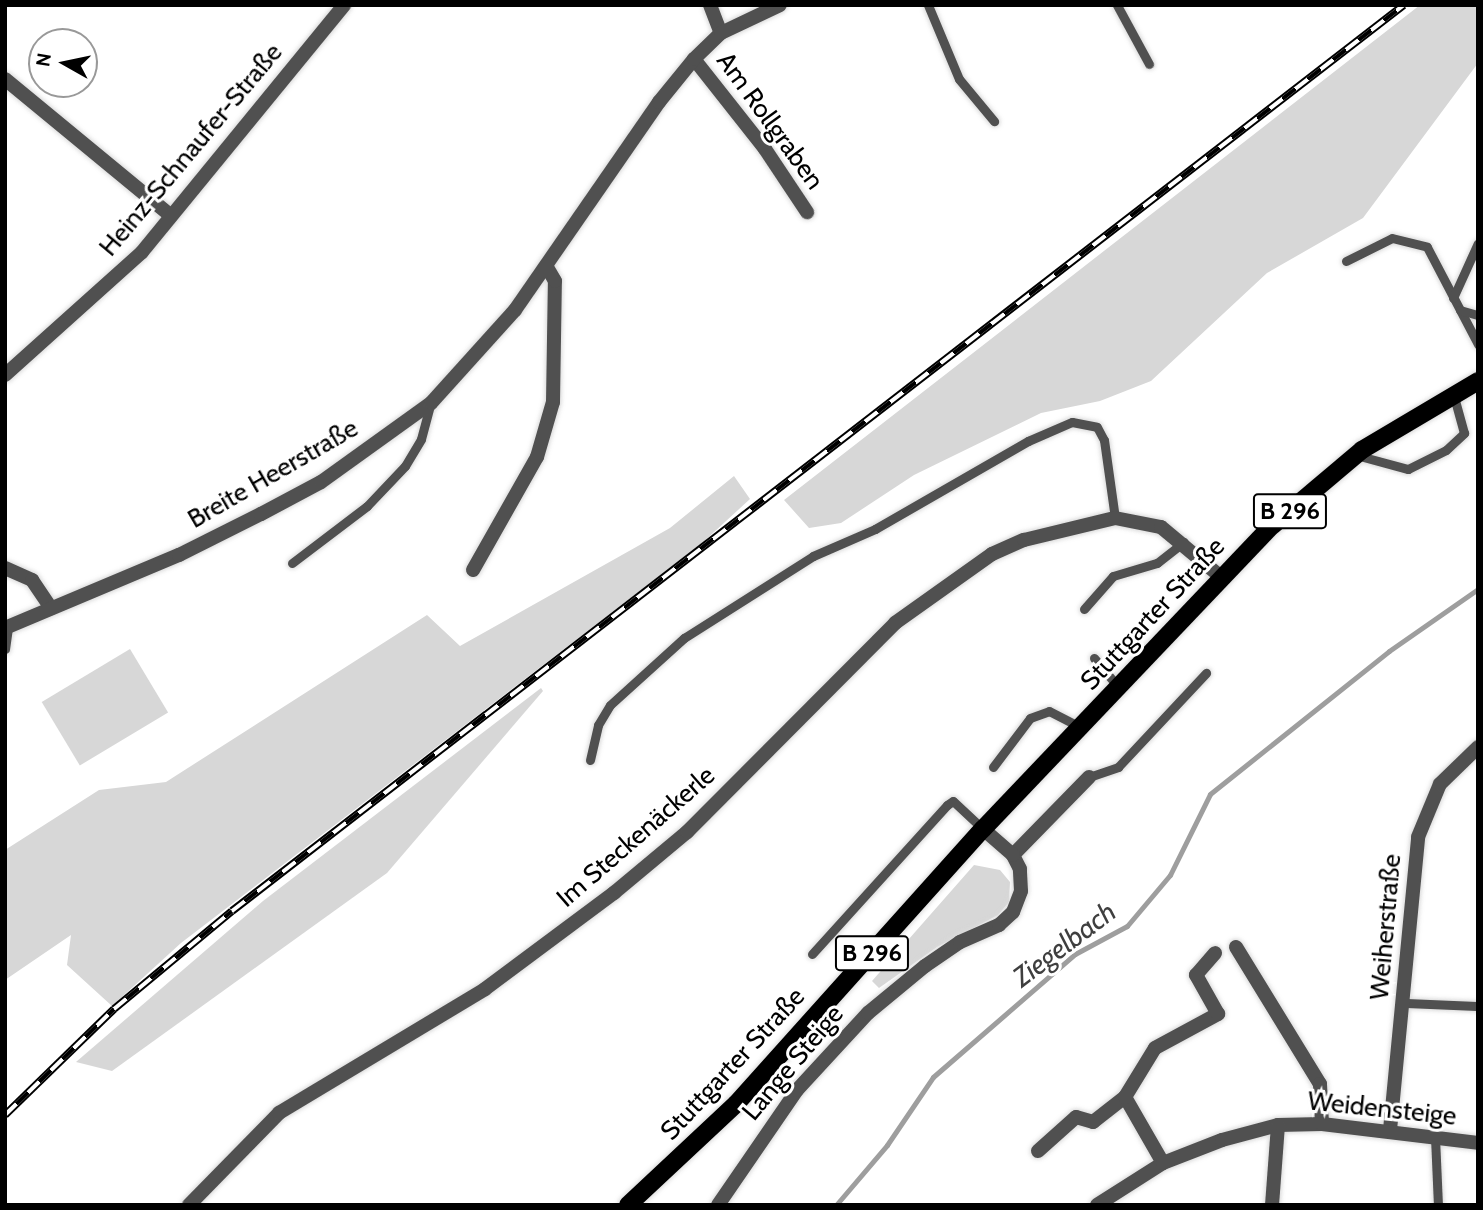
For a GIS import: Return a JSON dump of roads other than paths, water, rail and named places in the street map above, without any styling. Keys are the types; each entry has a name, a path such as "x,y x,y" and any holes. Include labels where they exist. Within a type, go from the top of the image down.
{"main road":[{"name":"Stuttgarter Straße","path":"628,1205 736,1104 983,829 1082,728 1221,576 1356,455 1453,393 1478,381"}],"street":[{"name":"Heinz-Schnaufer-Straße","path":"5,375 142,252 344,5"},
{"path":"710,5 721,33"},
{"name":"Breite Heerstraße","path":"7,628 179,555 273,508 331,475 431,403 499,330 547,267 659,102 694,59 721,33 780,5"},
{"name":"Am Rollgraben","path":"694,59 765,149 807,212"},
{"path":"5,79 171,216"},
{"path":"473,570 537,457 553,402 555,281 547,267"},
{"name":"Im Steckenäckerle","path":"189,1205 279,1113 485,989 614,893 687,832 895,624 948,583 1024,540 1115,518 1161,527 1184,542 1221,576"},
{"path":"5,568 32,580 51,608"},
{"name":"Weiherstraße","path":"1390,1130 1405,1003 1418,838 1440,784 1478,747"},
{"path":"983,829 1013,855 1089,777"},
{"name":"Lange Steige","path":"718,1205 790,1099 868,1013 925,966 960,942 999,925 1013,912 1021,891 1020,869 1013,855"},
{"path":"1236,947 1320,1084 1322,1124"},
{"path":"1038,1152 1076,1117 1093,1122 1125,1097 1155,1048 1218,1014 1196,975 1215,953"},
{"path":"1125,1097 1163,1164"},
{"name":"Weidensteige","path":"1097,1205 1163,1164 1222,1140 1278,1125 1322,1124 1390,1130 1478,1143"},
{"path":"1272,1205 1278,1125"}],"lane":[{"path":"928,5 960,79 994,121"},
{"path":"1117,5 1149,64"},
{"path":"1346,261 1392,238 1427,247 1478,344"},
{"path":"1454,298 1478,243"},
{"path":"1460,310 1478,315"},
{"path":"1356,455 1408,469 1446,450 1464,433 1453,393"},
{"path":"292,563 367,506 405,466 421,439 431,403"},
{"path":"590,760 598,724 610,705 684,638 813,556 875,529 1028,441 1072,422 1097,427 1104,440 1115,518"},
{"path":"1084,609 1113,576 1157,563 1184,542"},
{"path":"5,649 7,628"},
{"path":"1094,658 1119,688"},
{"path":"1089,777 1118,767 1206,673"},
{"path":"993,767 1030,718 1049,711 1082,728"},
{"path":"813,954 947,805 953,801 983,829"},
{"path":"1405,1003 1478,1006"},
{"path":"1435,1137 1438,1205"}],"waterway":[{"name":"Ziegelbach","path":"836,1205 887,1145 933,1077 1075,954 1127,926 1170,875 1210,794 1389,651 1478,589"}],"railway":[{"path":"5,1115 114,1009 232,911 1404,5"}]}
